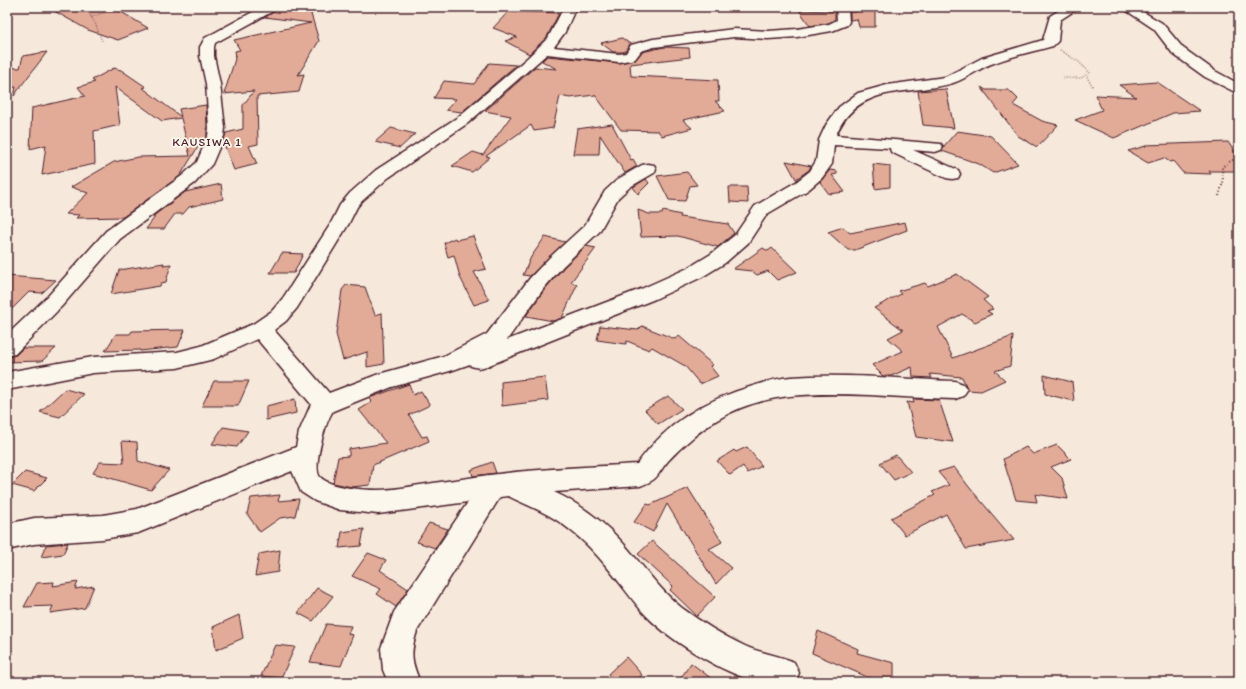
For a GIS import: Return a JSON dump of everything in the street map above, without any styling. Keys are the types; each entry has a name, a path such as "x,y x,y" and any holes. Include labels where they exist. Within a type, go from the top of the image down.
{"street":[{"path":"7,348 55,301 113,235 189,179 204,164 216,136 217,128 213,84 207,56 207,48 210,41 271,7"},
{"path":"7,381 93,365 176,360 206,353 261,328 279,316 290,303 339,225 349,205 368,185 463,120 544,50 559,32 570,7"},
{"path":"544,50 619,58 630,56 636,48 653,43 734,34 768,35 817,31 843,22 842,7"},
{"path":"450,362 470,362 483,359 648,294 726,254 749,229 754,217 757,214 768,205 810,180 819,172 824,165 827,140 836,121 861,97 906,86 949,80 980,63 1048,43 1051,41 1054,19 1063,12 1074,7"},
{"path":"1127,7 1158,26 1178,51 1210,74 1239,90"},
{"path":"827,140 858,140 888,144 935,147"},
{"path":"888,144 952,174"},
{"path":"648,169 624,183 611,195 592,228 556,262 537,283 495,340 468,355 450,362 387,380 325,404 318,413 311,432 305,471 310,484 324,493 340,498 378,502 501,485 640,475 646,472 658,454 693,423 714,410 736,400 770,390 790,386 834,385 955,390"},
{"path":"261,328 325,404"},
{"path":"7,537 34,532 103,527 138,521 307,454"},
{"path":"501,485 562,509 579,520 610,550 653,601 671,618 698,638 739,660 783,674"},
{"path":"404,682 399,670 396,648 405,623 501,485"}],"path":[{"path":"85,7 102,41"},
{"path":"91,17 120,7"},
{"path":"1048,43 1086,68 1090,73 1087,77"},
{"path":"1062,78 1076,79 1087,77"},
{"path":"1087,77 1093,87"},
{"path":"1219,196 1223,182 1222,167 1232,160 1239,160"}],"building":[{"path":"47,7 113,7 148,28 118,40 88,30"},
{"path":"278,7 309,7 319,41 298,75 304,74 299,92 257,96 258,144 249,146 257,164 234,170 223,142 226,133 243,129 243,105 254,91 224,94 235,59 234,56 236,56 235,51 240,50 234,40 311,23 265,17 276,11"},
{"path":"854,7 875,7 875,27 859,27 857,19 850,20 850,12 856,12"},
{"path":"799,10 835,11 835,19 829,23 810,26"},
{"path":"509,11 559,13 547,37 529,54 505,41 517,37 493,28"},
{"path":"622,38 630,44 625,52 613,52 601,43"},
{"path":"664,47 689,48 690,57 630,64 631,76 718,80 719,101 715,101 725,111 683,120 692,128 662,136 658,131 621,130 595,95 570,98 560,96 553,128 534,131 531,125 486,156 490,157 472,172 452,166 473,152 483,155 511,116 485,111 535,67 557,69 542,61 547,56 619,63 635,60 642,52"},
{"path":"47,52 14,96 16,87 7,88 7,67 20,68 23,56"},
{"path":"489,63 516,65 462,112 446,110 456,99 434,98 444,81 474,84"},
{"path":"114,68 121,70 146,87 143,88 181,117 179,109 206,105 207,136 204,142 201,142 180,176 123,217 76,218 79,215 66,214 88,193 71,187 114,162 138,157 190,156 181,118 162,121 115,87 120,125 94,131 95,164 42,175 46,145 30,149 32,108 85,96 78,87 95,82 92,80"},
{"path":"1157,82 1200,111 1173,113 1114,138 1075,120 1102,110 1095,95 1136,97 1119,85"},
{"path":"981,87 986,90 1009,90 1018,99 1013,105 1042,121 1058,125 1037,147 1018,136"},
{"path":"946,89 954,128 923,125 918,91"},
{"path":"612,124 631,160 633,159 637,166 625,173 600,135 599,154 573,154 577,129"},
{"path":"391,128 415,134 400,148 375,142"},
{"path":"957,131 991,136 1018,164 993,173 979,164 942,151 944,146"},
{"path":"1228,142 1239,158 1239,171 1209,171 1211,174 1183,173 1173,161 1170,162 1164,158 1148,163 1128,151 1146,146 1145,145"},
{"path":"786,161 811,166 809,170 796,179"},
{"path":"873,164 890,166 890,187 875,189"},
{"path":"830,170 837,171 837,174 832,175 845,192 829,194 820,182"},
{"path":"687,172 697,185 690,186 685,201 669,200 657,176"},
{"path":"646,179 649,183 638,194 633,187"},
{"path":"221,184 223,199 189,207 183,214 175,214 164,229 146,229 155,217 152,217 185,192"},
{"path":"729,187 747,187 748,203 730,202"},
{"path":"638,210 649,214 662,214 663,211 681,215 680,217 728,224 734,233 718,247 678,236 641,237"},
{"path":"905,222 907,230 855,250 848,250 828,232 843,227 850,233"},
{"path":"473,236 486,269 474,272 489,300 474,305 460,277 454,255 448,257 444,243 455,238 456,240"},
{"path":"545,237 565,242 530,276 523,275 531,257"},
{"path":"586,246 596,248 571,282 577,285 562,318 553,321 526,316 545,289 564,267"},
{"path":"763,248 768,251 772,248 797,272 777,280 768,271 757,275 752,271 733,269"},
{"path":"282,253 303,254 294,273 270,273"},
{"path":"164,263 163,265 171,264 166,282 161,283 160,286 111,294 119,270"},
{"path":"957,274 988,297 983,300 993,309 987,311 992,314 975,322 962,314 938,327 953,358 1013,336 1010,366 995,371 1005,380 981,391 968,390 962,377 930,374 932,378 913,377 912,367 891,376 883,376 872,365 903,351 888,338 903,330 874,308 901,294 898,291 925,283 928,286"},
{"path":"7,276 56,280 42,293 29,292 7,314"},
{"path":"346,285 365,287 375,315 382,313 384,364 367,367 367,352 343,360 336,334 342,290"},
{"path":"600,326 638,330 642,326 675,339 679,336 713,365 710,366 718,376 700,384 685,366 652,347 649,350 627,341 626,344 597,340"},
{"path":"185,330 178,347 140,351 105,351 116,334 130,334 132,331"},
{"path":"23,348 56,348 42,361 7,362 7,357 16,355"},
{"path":"1044,375 1072,382 1074,401 1045,394"},
{"path":"545,377 548,400 502,406 501,382"},
{"path":"214,381 249,381 238,406 202,406"},
{"path":"409,384 413,395 421,391 430,405 409,415 422,437 427,436 429,441 373,465 370,485 352,487 333,483 338,457 349,456 349,449 386,443 359,410 372,402 369,399 372,397"},
{"path":"65,389 84,394 60,417 40,412"},
{"path":"668,396 682,409 658,424 645,410"},
{"path":"295,399 296,413 266,420 266,406"},
{"path":"913,399 939,400 953,442 916,437 907,402 914,403"},
{"path":"223,427 248,431 237,447 212,444"},
{"path":"122,441 137,442 138,461 169,470 151,490 93,473 100,462 124,463"},
{"path":"1057,445 1071,459 1051,467 1062,478 1068,499 1035,494 1037,502 1016,500 1003,459 1026,447 1033,454"},
{"path":"747,447 762,466 747,473 743,466 730,475 717,461 734,450 736,452"},
{"path":"896,455 911,472 894,480 880,463"},
{"path":"492,462 496,473 473,476 471,470"},
{"path":"954,467 1014,540 966,549 946,514 905,535 891,518 935,495 932,492 949,485 938,472"},
{"path":"25,472 47,478 34,491 12,485"},
{"path":"688,488 722,542 709,549 731,568 716,584 667,504 653,532 634,522 647,504 650,505"},
{"path":"280,495 278,501 299,499 295,516 280,518 260,532 247,514 251,498"},
{"path":"429,523 448,529 435,548 417,542"},
{"path":"364,529 361,546 339,548 342,532"},
{"path":"652,541 715,597 697,616 670,590 673,586 638,554"},
{"path":"68,543 63,554 41,557 46,545"},
{"path":"280,550 278,572 255,576 259,554"},
{"path":"368,553 386,560 380,570 408,589 396,607 377,594 381,589 352,576"},
{"path":"54,582 53,586 78,582 75,589 94,586 85,608 50,613 53,606 24,607 37,583"},
{"path":"317,588 333,596 313,621 298,613"},
{"path":"239,615 243,638 216,650 213,627"},
{"path":"326,624 351,626 348,634 353,635 341,666 310,662"},
{"path":"818,631 858,649 857,653 894,663 894,682 879,682 812,653"},
{"path":"275,645 295,647 281,678 261,676"},
{"path":"626,657 642,675 634,682 614,682 608,674"},
{"path":"691,663 716,682 678,682"}],"district":[{"name":"KAUSIWA 1","path":"207,142"}]}
